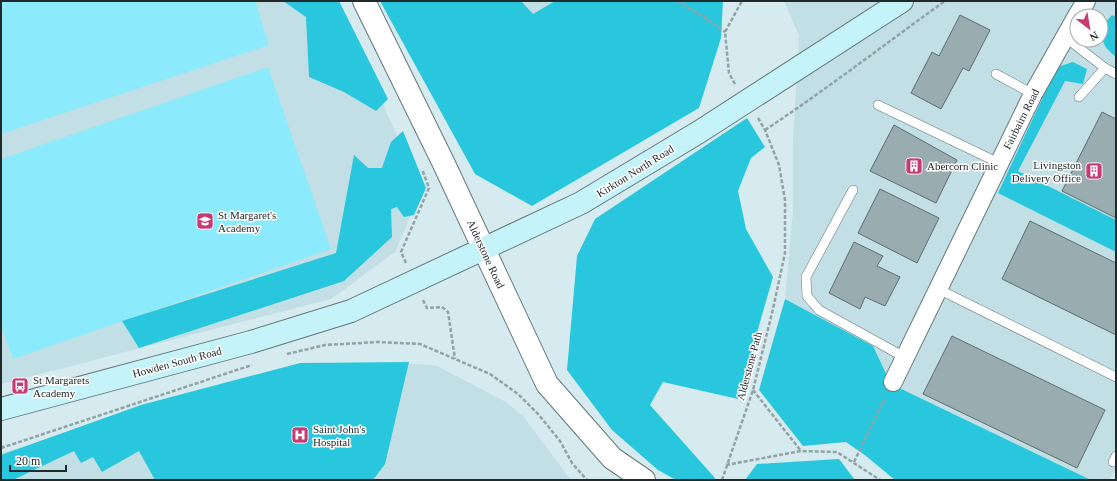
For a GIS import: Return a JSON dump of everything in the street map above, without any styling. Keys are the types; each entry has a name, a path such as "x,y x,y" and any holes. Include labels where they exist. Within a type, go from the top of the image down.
{"main road":[{"name":"Kirkton North Road","path":"351,311 581,203 705,127 902,1"},
{"name":"Howden South Road","path":"1,409 251,342 351,311"}],"street":[{"name":"Alderstone Road","path":"364,1 547,384 612,458 644,480"},
{"name":"Fairbairn Road","path":"893,382 906,358 1032,94 1069,30"}],"lane":[{"path":"1065,37 1105,68 1116,74"},
{"path":"1079,97 1105,68"},
{"path":"996,74 1032,94"},
{"path":"878,105 999,163"},
{"path":"853,190 806,277 807,296 819,310 906,358"},
{"path":"938,289 1116,377"}],"path":[{"path":"678,1 726,32"},
{"path":"736,87 729,72 726,32 742,1"},
{"path":"765,130 945,1"},
{"name":"Alderstone Path","path":"723,479 726,465 753,390 785,253 785,200 779,165 765,130 754,112"},
{"path":"420,162 429,188 402,252 413,282 427,308 442,307 448,312 455,360"},
{"path":"286,354 325,345 378,342 420,344 490,374 518,394 539,415 560,441 572,463 587,480"},
{"path":"1,448 256,363"},
{"path":"854,462 893,382"},
{"path":"753,390 801,451"},
{"path":"726,465 801,451 836,452 854,462 880,480"}],"shaded area":[{"name":"St Margaret's Academy","path":"1,1 336,1 422,190 395,252 331,299 1,384"},
{"path":"1,1 255,1 269,45 1,134"},
{"path":"283,1 339,1 388,99 376,111 344,92 309,77 306,17"},
{"path":"380,1 521,1 533,14 555,1 723,1 721,38 699,108 532,206 475,174"},
{"path":"521,1 555,1 533,15"},
{"path":"784,1 1116,1 1116,17 1112,15 1109,18 1109,8 1069,8 1069,48 1106,48 1116,57 1116,220 1018,171 1073,62 998,192 1116,252 1116,469 1109,480 1091,480 891,384 873,346 785,299 793,211 793,142 799,36"},
{"path":"1112,15 1116,17 1116,57 1107,48 1109,48 1109,18"},
{"path":"1073,62 1087,69 1083,84 1065,81 1018,171 1116,220 1116,252 998,193 1057,67"},
{"path":"268,67 331,249 13,359 1,325 1,159"},
{"path":"747,118 765,147 751,158 738,191 746,229 773,277 738,399 663,382 650,405 715,478 714,480 676,480 658,470 612,430 567,370 577,256 595,219"},
{"path":"403,131 426,188 414,215 404,217 397,207 391,209 392,237 344,281 139,348 122,321 336,253 354,155 368,168 382,168 391,142"},
{"path":"785,299 873,346 891,384 1091,480 895,480 846,442 803,446 759,390"},
{"name":"Saint John's Hospital","path":"409,362 385,464 373,480 155,480 139,451 102,472 93,457 81,463 74,451 13,480 1,480 1,455 141,405 300,363"},
{"name":"Saint John's Hospital","path":"301,365 435,365 506,402 523,416 571,480 1,480 1,453"},
{"path":"839,459 855,480 745,480 757,464"}],"building":[{"path":"960,15 990,30 969,71 963,68 941,109 911,93 932,52 939,56"},
{"name":"Livingston Delivery Office","path":"1102,112 1116,119 1116,218 1062,191"},
{"name":"Abercorn Clinic","path":"894,125 957,160 936,203 870,171"},
{"path":"880,189 939,218 917,263 858,233"},
{"path":"1030,221 1116,263 1116,335 1002,279"},
{"path":"854,242 883,256 877,266 900,277 885,306 865,297 860,309 829,293"},
{"path":"952,336 1105,410 1077,468 923,394"}],"place":[{"name":"Abercorn Clinic","path":"914,166"},
{"name":"Livingston Delivery Office","path":"1094,171"},
{"name":"St Margaret's Academy","path":"205,221"},
{"name":"St Margarets Academy","path":"20,386"},
{"name":"Saint John's Hospital","path":"300,435"}]}
